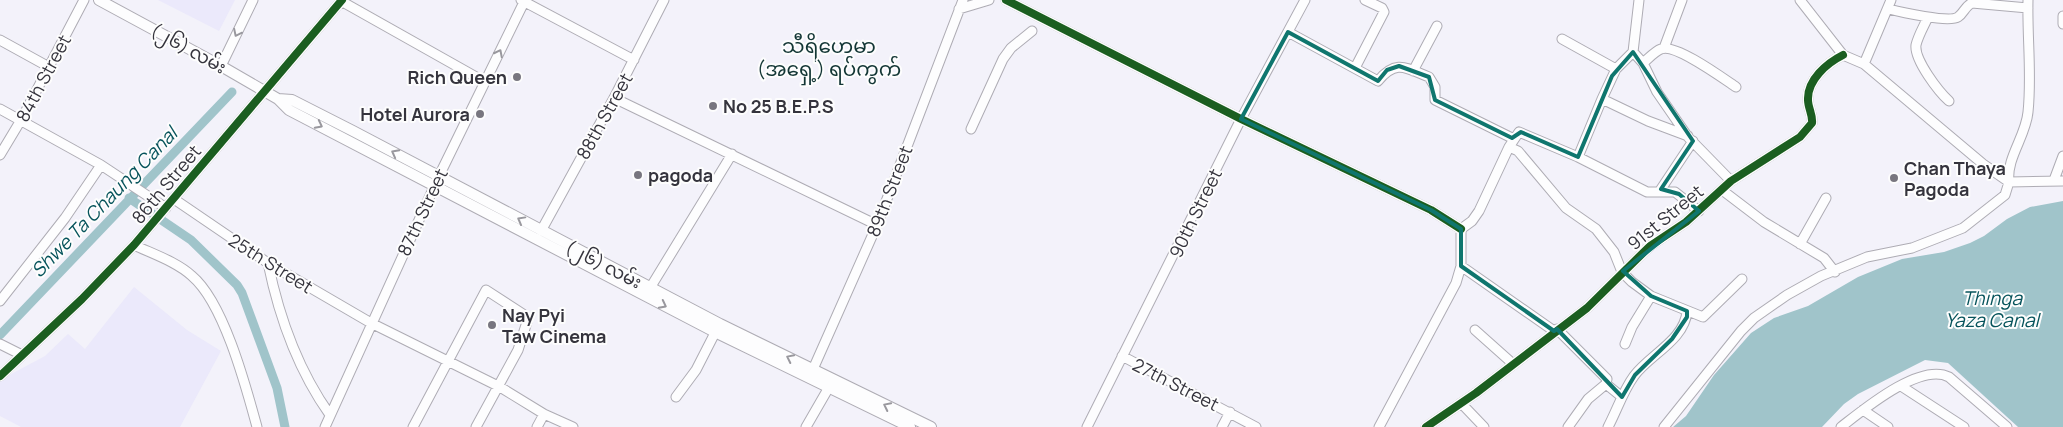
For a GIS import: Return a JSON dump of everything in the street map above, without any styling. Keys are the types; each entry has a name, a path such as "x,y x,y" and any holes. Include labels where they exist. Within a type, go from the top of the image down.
{"main road":[{"name":"(၂၆) လမ်း","path":"99,0 132,16 278,99 292,100 437,180 648,292 831,384 910,427"},
{"path":"120,0 132,16"},
{"name":"(၂၆) လမ်း","path":"437,180 541,231 648,292"},
{"name":"(၂၆) လမ်း","path":"831,384 931,427"}],"street":[{"name":"84th Street","path":"0,155 21,120 84,0"},
{"path":"221,66 253,0"},
{"path":"342,0 485,82"},
{"name":"86th Street","path":"0,376 82,299 134,245 342,0"},
{"path":"523,0 634,60"},
{"name":"87th Street","path":"325,427 437,180 523,0"},
{"name":"88th Street","path":"541,231 614,98 664,0"},
{"path":"961,4 989,0"},
{"path":"1006,0 1241,119 1431,210 1461,229"},
{"name":"90th Street","path":"1088,427 1241,119 1305,0"},
{"path":"1355,68 1384,12 1382,8 1365,0"},
{"path":"1578,157 1616,69 1633,52 1639,0"},
{"path":"1643,63 1664,48 1682,0"},
{"path":"1800,0 1843,55 1864,64 1982,164 2009,182 2030,183 2059,180 2063,156"},
{"path":"1664,427 1749,323 1788,296 1821,276 1835,272 1867,257 1912,248 1963,228 2005,195 2009,182 2008,169 2024,131 2028,112 2028,4 1972,3 1956,18 1928,17 1890,5 1864,64"},
{"name":"89th Street","path":"811,374 877,225 961,4"},
{"path":"2063,16 2063,24"},
{"path":"1928,17 1916,47 1917,56 1938,92 1949,101"},
{"path":"1413,71 1437,26"},
{"path":"971,129 1006,55 1011,48 1032,31"},
{"path":"1288,32 1378,81 1386,70 1399,66 1429,77 1435,87 1435,100 1511,143 1566,208 1596,229 1614,252 1622,272 1651,296 1700,317 1707,315 1742,279"},
{"path":"1562,39 1616,69"},
{"path":"0,40 49,67"},
{"path":"1664,48 1674,50 1704,66 1736,87"},
{"path":"1633,52 1643,63 1657,92 1690,139 1732,181"},
{"name":"91st Street","path":"1426,427 1462,403 1600,297 1622,272 1650,246 1699,212 1732,181 1805,133 1812,123 1808,98 1809,91 1824,68 1843,55"},
{"path":"614,98 877,225"},
{"path":"1602,99 1690,139"},
{"path":"0,109 101,165 147,196 164,210"},
{"path":"1461,229 1472,221 1479,211 1511,143 1521,132 1578,157 1647,192 1675,192 1699,212"},
{"path":"1659,192 1690,139"},
{"path":"648,292 732,154"},
{"path":"0,301 64,218 101,165"},
{"path":"1722,190 1764,222 1824,258 1835,272"},
{"path":"1800,244 1826,198"},
{"name":"25th Street","path":"174,199 268,263 371,323 500,387 544,414 573,427"},
{"path":"1379,427 1448,301 1462,266 1461,229"},
{"path":"134,245 187,272 198,281 217,312 244,382 257,427"},
{"path":"268,263 282,315 303,372 330,415"},
{"path":"1462,266 1556,330 1607,379 1606,384 1588,399 1568,427"},
{"path":"414,427 486,290 523,314 527,322 518,350 500,387 476,427"},
{"path":"1625,344 1651,296"},
{"path":"1608,427 1635,375 1677,333 1687,317 1687,312"},
{"path":"676,397 696,370 718,328"},
{"path":"1475,330 1512,363"},
{"path":"1,345 22,355"},
{"name":"27th Street","path":"1122,356 1256,427"},
{"path":"1840,427 1876,400 1901,386 1926,375 1943,374 2007,427"},
{"path":"806,427 831,384"},
{"path":"1606,384 1622,397"},
{"path":"1901,386 1964,427"},
{"path":"1462,403 1484,427"},
{"path":"1863,410 1888,427"},
{"path":"1222,427 1230,412"},
{"path":"537,427 544,414"}],"highlighted area":[{"path":"1288,32 1378,81 1387,70 1399,66 1429,77 1435,100 1512,138 1521,132 1578,157 1612,76 1633,52 1693,141 1661,189 1679,194 1699,211 1623,271 1651,296 1687,311 1687,317 1672,339 1635,375 1622,397 1557,329 1554,331 1461,266 1461,229 1431,210 1241,119"}],"shaded area":[{"path":"158,0 235,0 219,31"},
{"path":"134,287 187,330 221,351 180,427 21,427 0,416 0,380 45,356 68,334 85,349"}],"water":[{"name":"Thinga Yaza Canal","path":"2063,201 2063,427 2018,427 1948,363 1925,360 1858,394 1844,404 1822,427 1673,427 1686,416 1714,375 1751,333 1774,318 1808,306 1858,277 1902,259 1944,252 1970,243 1984,236 2007,219 2030,207"}],"waterway":[{"name":"Shwe Ta Chaung Canal","path":"0,335 232,92"},
{"path":"129,198 191,240 237,285 242,293 277,388 285,427"}],"cycle path":[{"path":"0,376 82,299 134,245 342,0"},
{"path":"1006,0 1241,119 1431,210 1461,229"},
{"path":"1426,427 1476,393 1587,308 1650,246 1686,222 1731,181 1800,137 1812,123 1808,100 1814,79 1825,67 1843,55"}],"place":[{"name":"Rich Queen","path":"517,77"},
{"name":"No 25 B.E.P.S","path":"713,106"},
{"name":"Hotel Aurora","path":"480,114"},
{"name":"pagoda","path":"638,175"},
{"name":"Chan Thaya Pagoda","path":"1894,178"},
{"name":"Nay Pyi Taw Cinema","path":"492,325"}],"district":[{"name":"သီရိဟေမာ (အရှေ့) ရပ်ကွက်","path":"829,56"}]}
